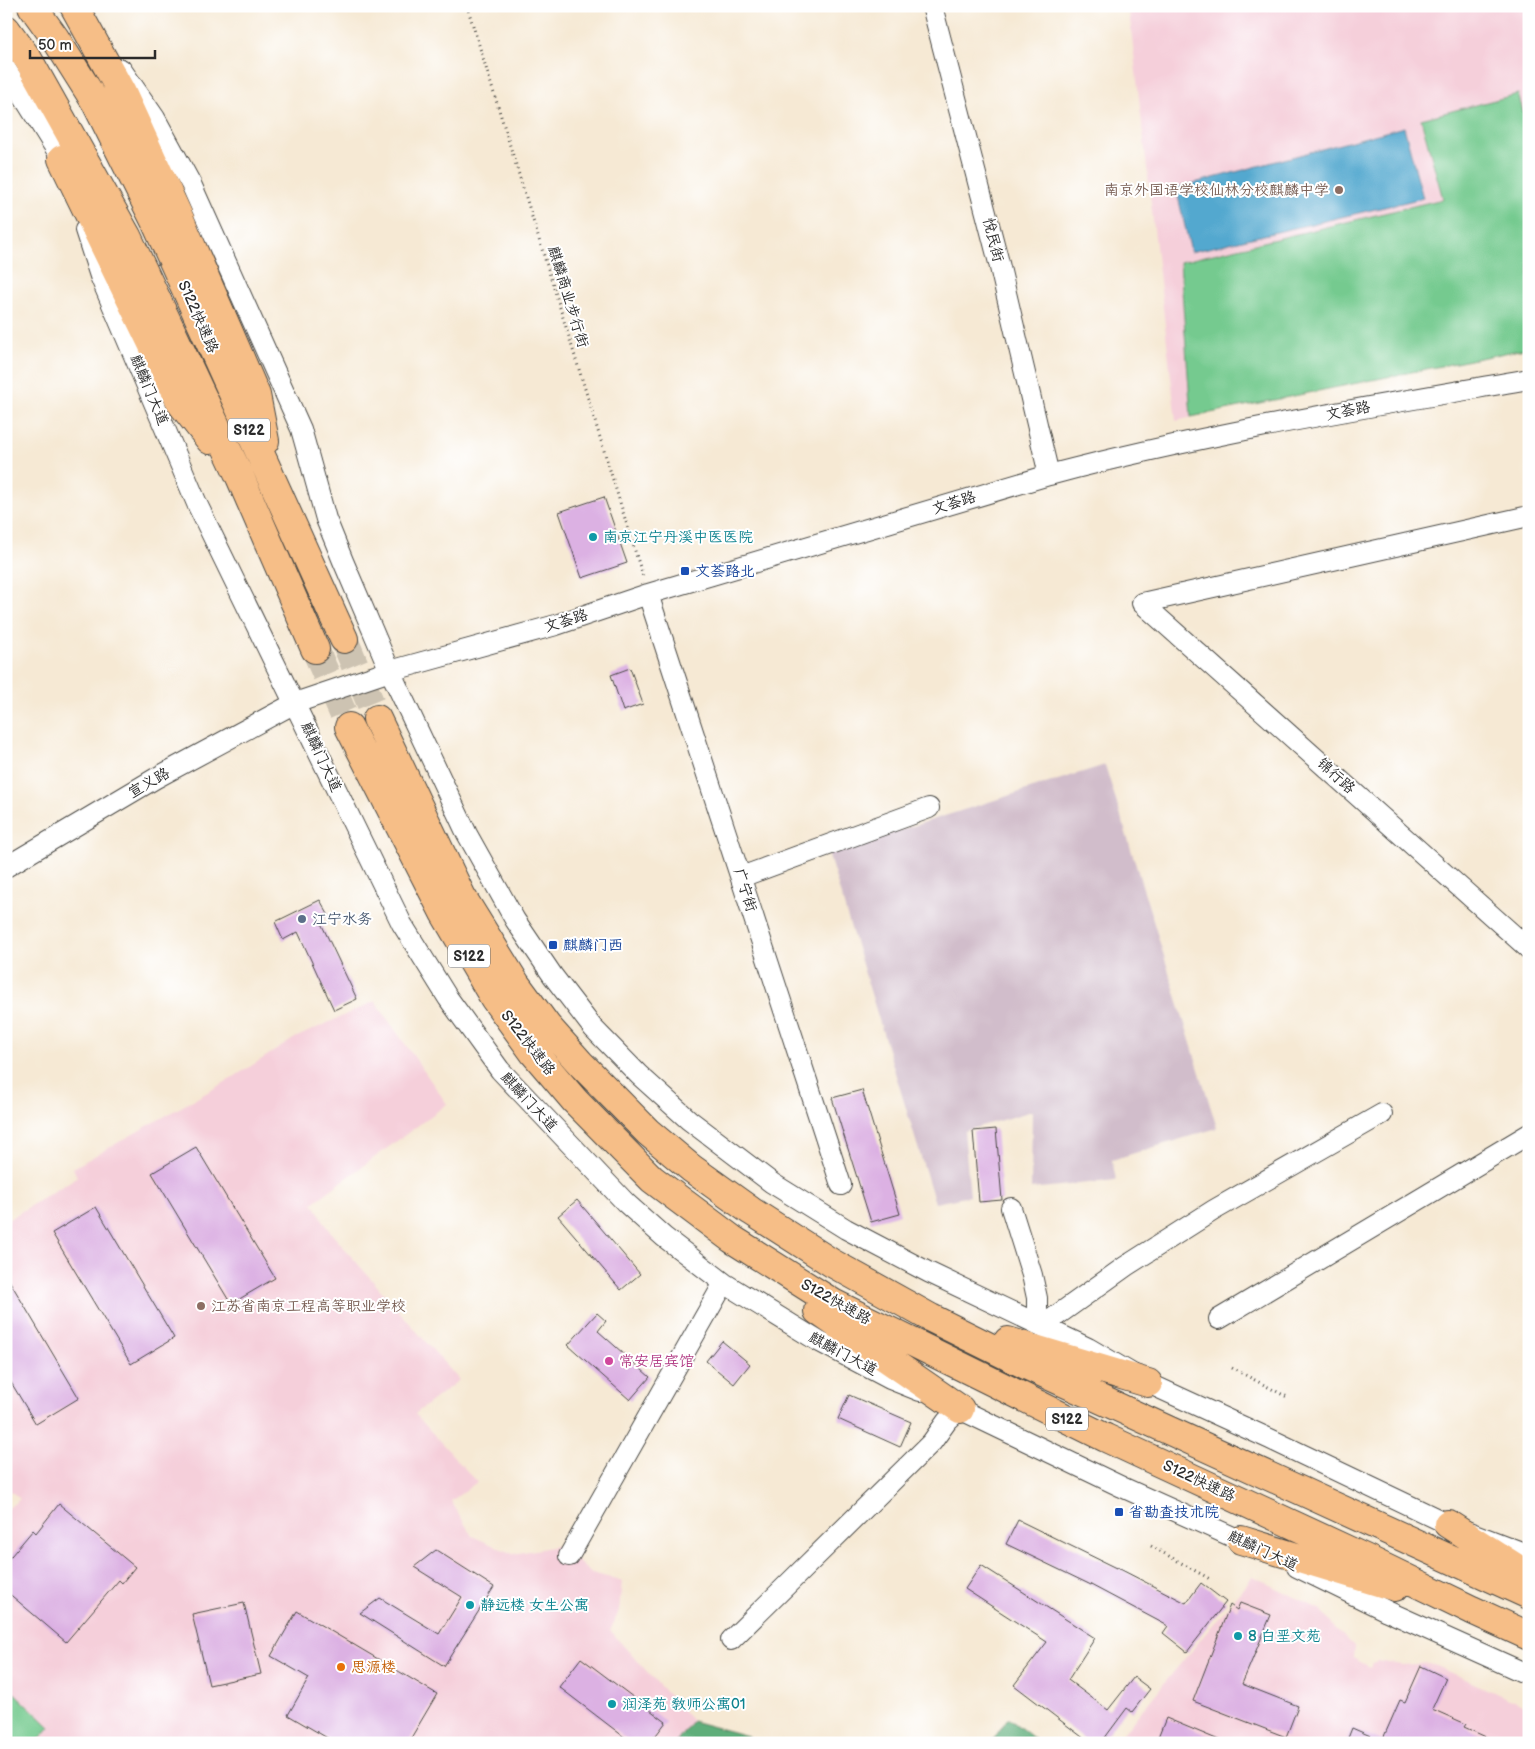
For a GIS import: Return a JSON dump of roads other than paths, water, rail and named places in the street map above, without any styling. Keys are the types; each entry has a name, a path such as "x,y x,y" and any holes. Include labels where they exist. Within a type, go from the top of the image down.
{"highway":[{"name":"S122快速路","path":"32,6 55,38 96,103 155,221 344,639"},
{"path":"75,6 122,93 179,217 256,395 274,486"},
{"name":"S122快速路","path":"6,29 28,59 127,236 240,477 315,649"},
{"path":"62,159 181,403 240,477"},
{"name":"S122快速路","path":"377,719 462,896 516,984 547,1026 580,1063 648,1132 691,1168 751,1211 832,1263 931,1318 1028,1366 1529,1595"},
{"name":"S122快速路","path":"349,727 444,913 494,998 534,1053 575,1101 652,1179 732,1239 833,1303 1106,1438 1358,1554 1529,1636"},
{"path":"732,1239 827,1318 960,1409"},
{"path":"931,1318 1148,1383"},
{"path":"1448,1524 1529,1576"},
{"path":"1241,1540 1472,1610"}],"street":[{"path":"75,6 156,118 191,184 301,429 326,519 390,671 467,834 516,920 553,976 593,1028 639,1075 689,1120 772,1183 838,1224 928,1272 1088,1348 1148,1383 1448,1524 1529,1555"},
{"name":"悦民街","path":"932,6 998,259 1049,475"},
{"name":"麒麟门大道","path":"6,69 62,159 100,276 198,506 402,924 448,998 500,1070 626,1203 664,1237 724,1283 818,1341 890,1379 960,1409 1122,1487 1241,1540 1387,1611 1529,1675"},
{"name":"文荟路","path":"295,703 390,671 556,625 648,594 1049,475 1166,446 1529,379"},
{"name":"锦行路","path":"1529,516 1142,603 1529,949"},
{"name":"广宁街","path":"648,594 841,1185"},
{"name":"宣义路","path":"6,867 156,778 295,703"},
{"path":"741,877 929,808"},
{"path":"1039,1325 1198,1220 1382,1114"},
{"path":"1219,1319 1529,1134"},
{"path":"1011,1208 1032,1275 1037,1298 1039,1325"},
{"path":"569,1556 724,1283"},
{"path":"730,1640 932,1442 947,1421 960,1409"}],"water":[{"path":"1404,127 1423,198 1191,252 1176,188"}],"tunnel":[{"path":"344,639 377,719"},
{"path":"315,649 349,727"}],"place":[{"name":"南京外国语学校仙林分校麒麟中学","path":"1339,190"},
{"name":"南京江宁丹溪中医医院","path":"593,537"},
{"name":"文荟路北","path":"685,571"},
{"name":"江宁水务","path":"302,919"},
{"name":"麒麟门西","path":"553,945"},
{"name":"江苏省南京工程高等职业学校","path":"201,1306"},
{"name":"常安居宾馆","path":"609,1361"},
{"name":"省勘查技术院","path":"1119,1512"},
{"name":"静远楼 女生公寓","path":"470,1605"},
{"name":"8 白垩文苑","path":"1238,1636"},
{"name":"思源楼","path":"341,1667"},
{"name":"润泽苑 教师公寓01","path":"612,1704"}]}
